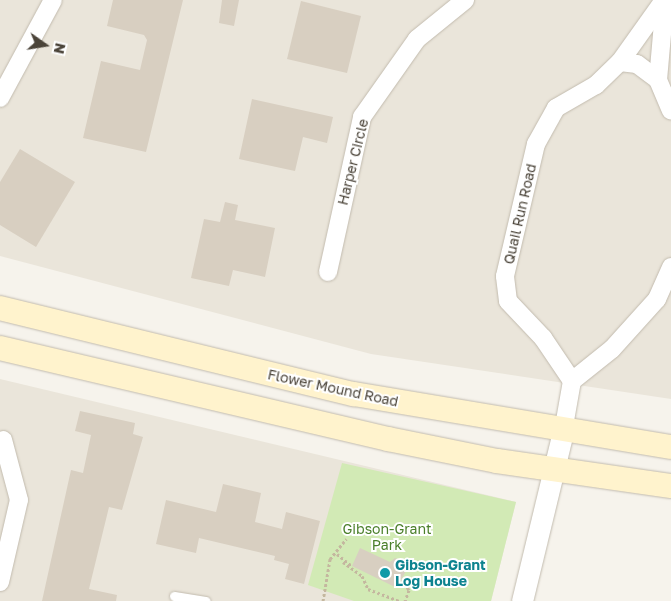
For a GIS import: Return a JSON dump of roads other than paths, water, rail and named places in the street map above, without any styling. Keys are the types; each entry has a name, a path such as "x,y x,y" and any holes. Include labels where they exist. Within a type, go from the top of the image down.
{"main road":[{"name":"Flower Mound Road","path":"0,308 249,371 563,432 671,447"},
{"path":"0,348 272,413 556,470 671,486"}],"street":[{"path":"0,98 53,0"},
{"name":"Harper Circle","path":"328,272 362,117 417,39 465,0"},
{"name":"Quail Run Road","path":"572,381 543,338 508,301 505,276 536,144 556,108 596,85 620,62 664,0"},
{"name":"Quail Run Road","path":"658,80 664,0"},
{"name":"Quail Run Road","path":"620,62 643,66 658,80 671,110"},
{"path":"522,601 556,470 572,381 612,349 658,299 671,267"},
{"path":"0,582 19,500 3,440"}],"lane":[{"path":"174,596 206,601"}],"place":[{"name":"Gibson-Grant Log House","path":"385,573"}],"park label":[{"name":"Gibson-Grant Park","path":"387,538"}]}
